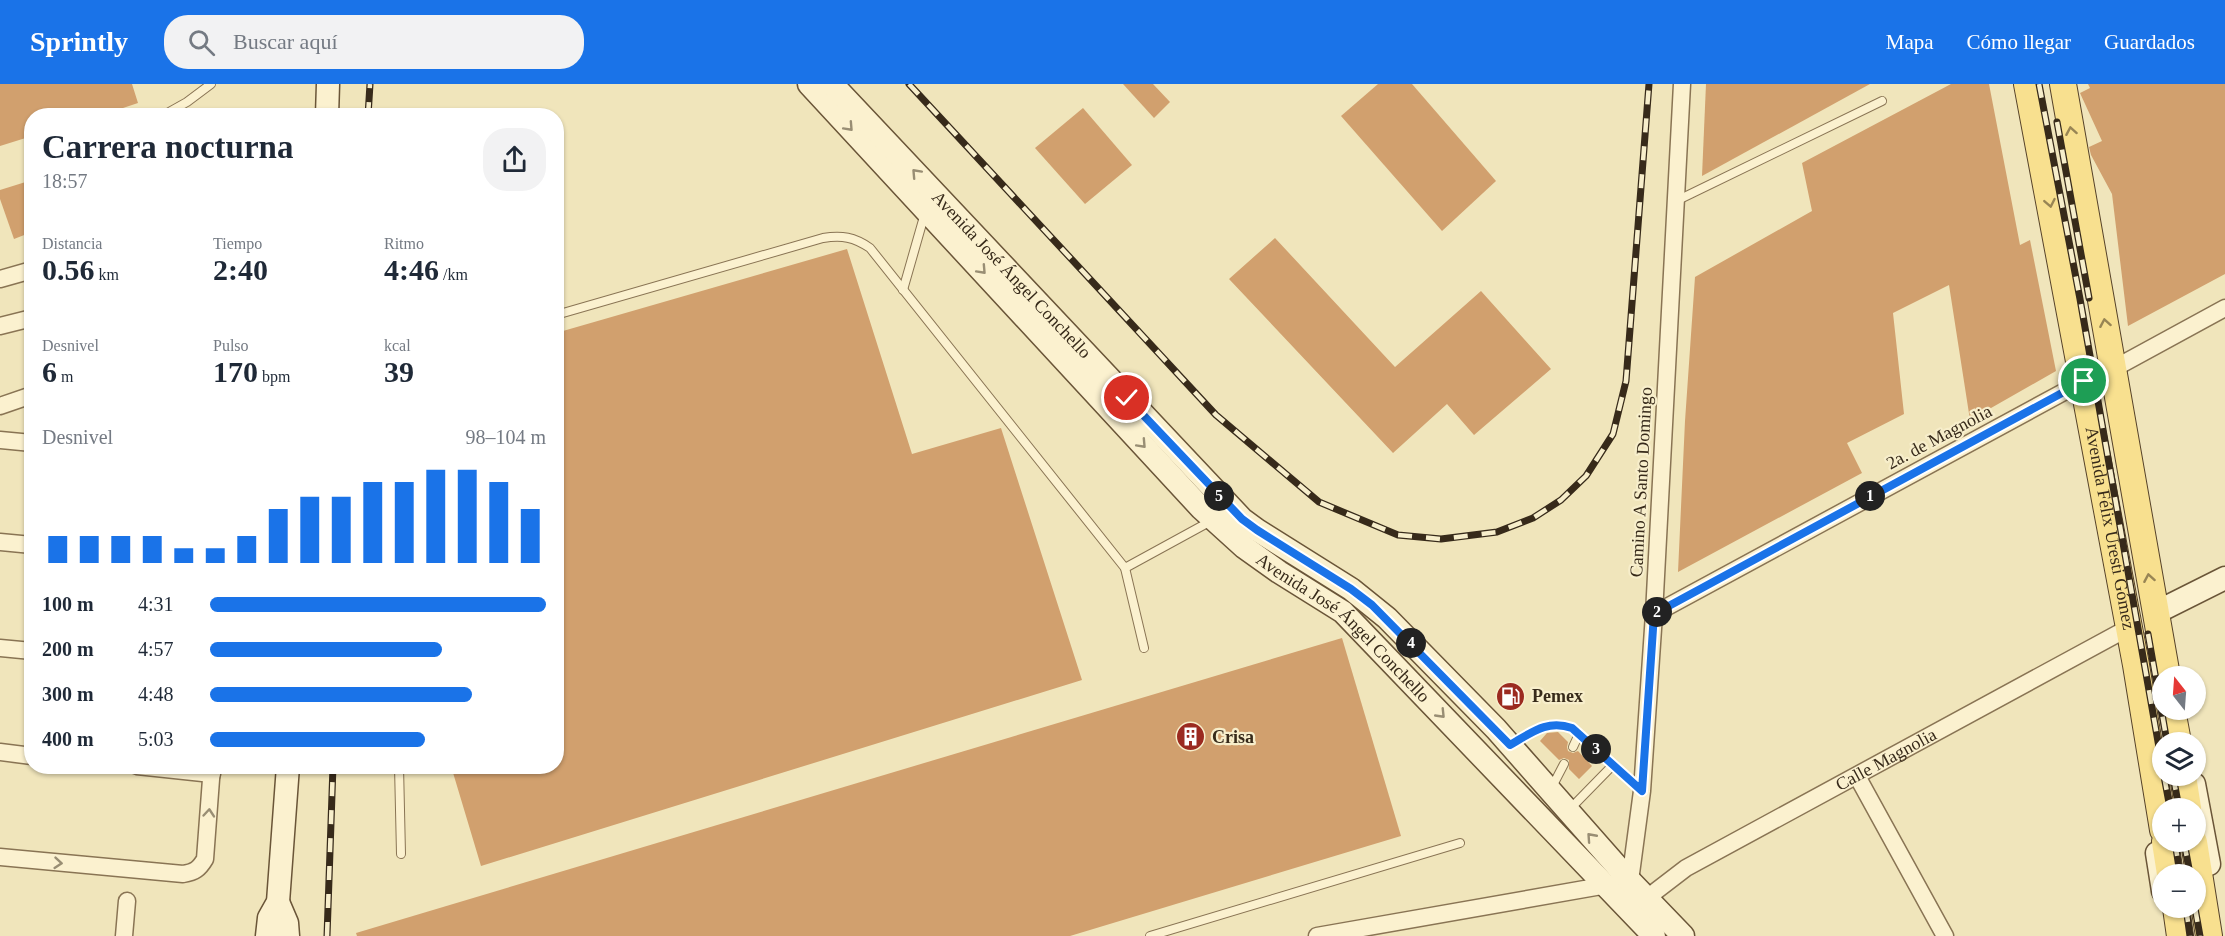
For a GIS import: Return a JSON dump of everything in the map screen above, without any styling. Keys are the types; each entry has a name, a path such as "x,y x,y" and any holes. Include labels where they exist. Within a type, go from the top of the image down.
{"main road":[{"path":"327,108 328,84"},
{"name":"Avenida José Ángel Conchello","path":"809,84 1213,520 1244,547 1280,573 1343,612 1640,917 1654,936"},
{"name":"Avenida José Ángel Conchello","path":"832,84 1242,519 1372,605 1510,745 1630,881"},
{"name":"Avenida Félix Uresti Gómez","path":"2027,84 2130,627 2158,798"},
{"name":"Avenida Félix Uresti Gómez","path":"2063,84 2155,614 2168,666"},
{"path":"2155,614 2225,578"},
{"path":"2136,665 2132,694 2133,707 2159,864"},
{"path":"267,936 269,918 278,902 287,774"},
{"path":"2195,786 2219,929"},
{"path":"2197,852 2219,929"},
{"path":"1630,881 1640,917"},
{"path":"278,902 287,923 288,936"},
{"name":"Avenida José Ángel Conchello","path":"1640,917 1683,936"},
{"path":"2167,918 2170,936"},
{"path":"2177,918 2180,936"}],"street":[{"name":"Camino A Santo Domingo","path":"1630,881 1642,791 1654,614 1682,84"},
{"path":"0,279 24,272"},
{"path":"2113,369 2225,308"},
{"path":"0,326 24,320"},
{"name":"2a. de Magnolia","path":"1654,614 2084,381"},
{"path":"0,406 24,398"},
{"path":"0,440 24,442"},
{"path":"0,542 24,544"},
{"name":"Calle Magnolia","path":"1640,917 1686,868 2130,627"},
{"path":"0,648 24,650"},
{"path":"0,752 24,755"},
{"path":"0,857 183,874 198,870 205,859 212,774"},
{"path":"1857,776 1945,936"},
{"path":"1317,936 1391,930 1606,884 1630,881"},
{"path":"124,936 127,901"}],"lane":[{"path":"176,108 211,84"},
{"path":"1675,201 1882,101"},
{"path":"903,290 926,209"},
{"path":"564,313 823,238 840,236 857,240 870,248 1125,568 1144,648"},
{"path":"1125,568 1213,520"},
{"path":"1510,745 1540,728 1562,724 1572,728 1642,791"},
{"path":"1573,747 1579,734"},
{"path":"1550,790 1564,764"},
{"path":"1568,811 1613,765"},
{"path":"399,774 401,854"},
{"path":"1150,936 1167,929 1461,843"}],"building":[{"path":"0,84 132,84 138,103 123,108 24,108 24,138 0,146"},
{"path":"1123,84 1153,84 1170,102 1154,118"},
{"path":"1378,84 1412,84 1496,181 1442,231 1341,116"},
{"path":"1706,84 1870,84 1702,176"},
{"path":"1951,84 1989,84 2020,245 2030,240 2056,371 1970,420 1949,285 1893,313 1904,414 1847,443 1862,473 1678,572 1695,277 1812,211 1802,163"},
{"path":"2088,84 2225,84 2225,274 2128,326 2112,194 2089,147 2102,141 2080,93 2090,88"},
{"path":"1083,108 1132,165 1085,204 1035,148"},
{"path":"24,182 24,235 14,239 0,199 0,190"},
{"path":"1275,238 1395,367 1481,291 1551,369 1474,435 1447,404 1393,453 1229,279"},
{"path":"847,249 912,454 1001,428 1082,680 481,866 453,774 564,774 564,331"},
{"name":"Crisa","path":"1342,638 1401,836 1070,936 357,936 356,933"},
{"path":"1558,732 1568,742 1568,751 1573,753 1578,751 1592,766 1579,779 1569,769 1569,760 1564,758 1559,760 1540,741 1547,733"}],"railway":[{"path":"368,108 370,84"},
{"path":"909,84 1216,415 1319,502 1398,535 1441,539 1497,532 1533,518 1561,500 1586,476 1613,434 1626,381 1649,84"},
{"path":"2039,84 2080,299 2156,732"},
{"path":"2057,122 2089,298"},
{"path":"2148,634 2165,732"},
{"path":"327,936 333,774"},
{"path":"2166,786 2168,798"},
{"path":"2175,786 2177,798"},
{"path":"2177,852 2178,864"},
{"path":"2186,852 2188,864"},
{"path":"2187,918 2190,936"},
{"path":"2197,918 2200,936"}],"place":[{"name":"Pemex","path":"1511,696"},
{"name":"Crisa","path":"1191,737"}],"route":[{"path":"1127,398 1242,519 1372,605 1510,745 1540,728 1562,724 1572,728 1642,791 1654,614 2084,381"}]}
